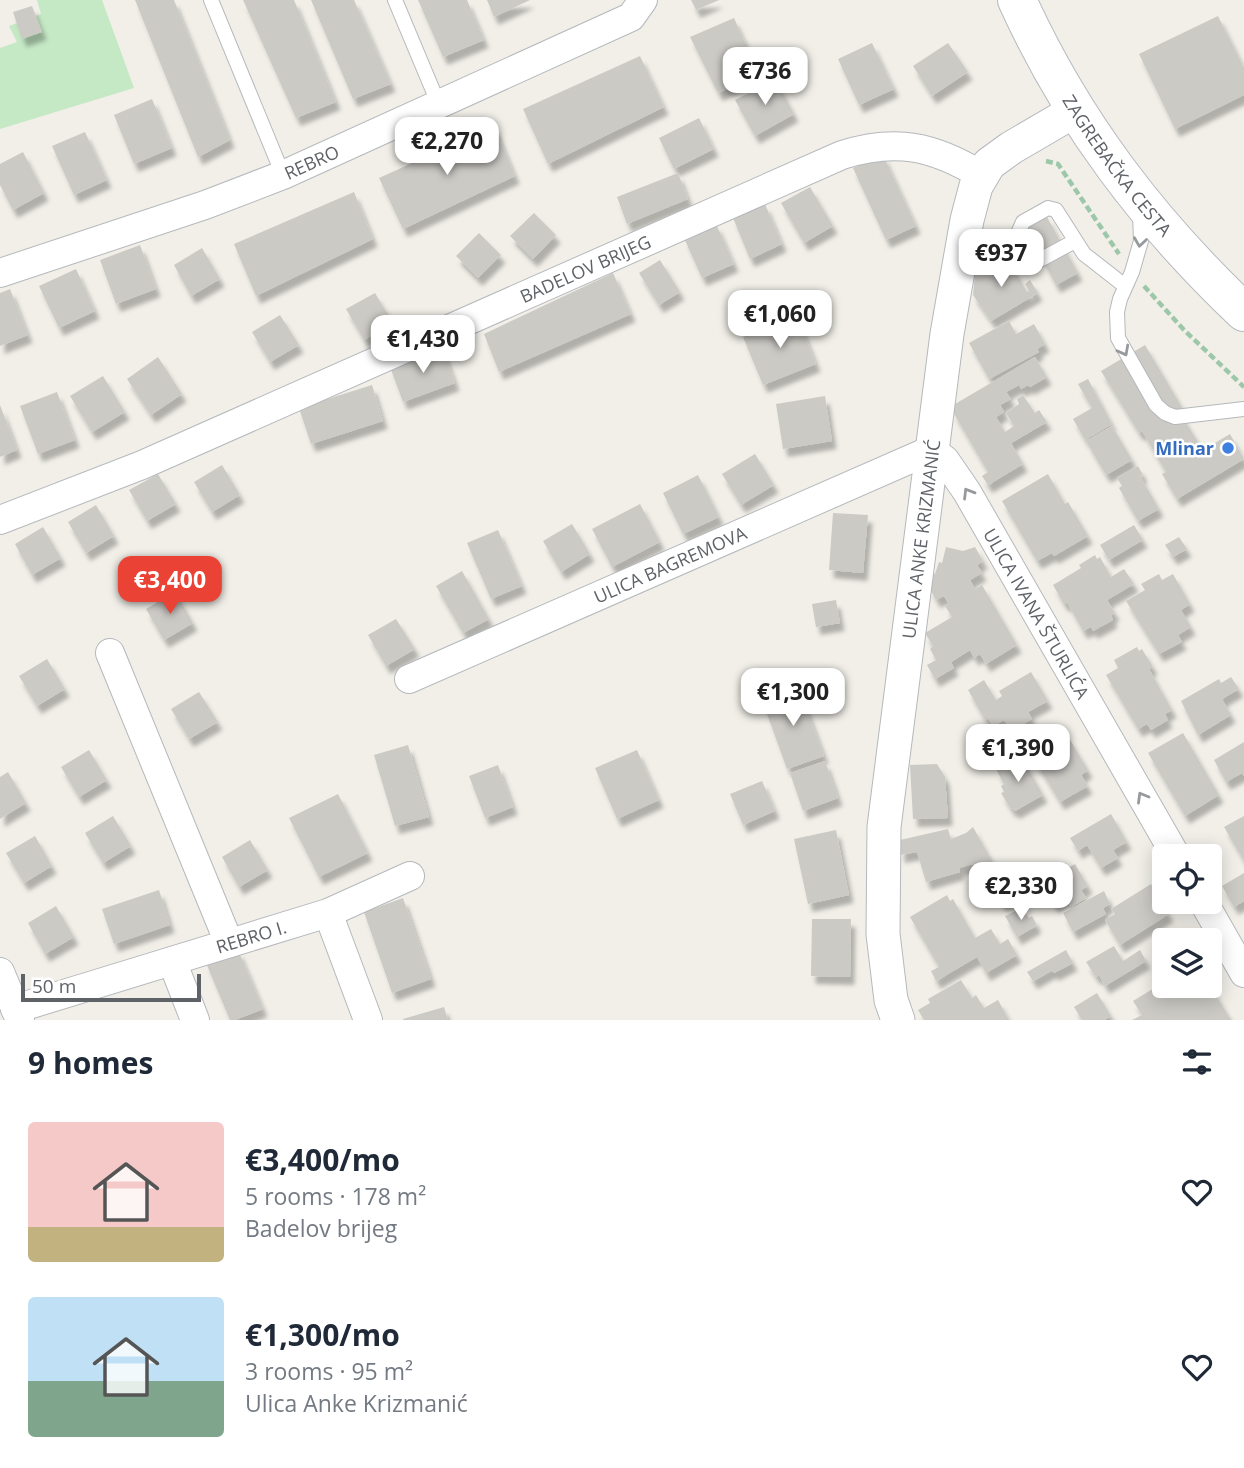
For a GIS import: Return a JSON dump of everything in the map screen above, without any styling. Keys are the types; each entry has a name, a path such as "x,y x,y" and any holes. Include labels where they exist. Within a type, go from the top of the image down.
{"main road":[{"name":"ZAGREBAČKA CESTA","path":"1023,4 1042,53 1076,110 1136,196 1188,257 1244,312"}],"street":[{"name":"REBRO","path":"0,273 205,205 283,175 631,17 643,0"},
{"name":"ULICA ANKE KRIZMANIĆ","path":"898,1020 891,1000 883,934 884,827 947,334 971,197 989,164 1076,110"},
{"name":"BADELOV BRIJEG","path":"0,520 142,465 842,155 869,147 905,146 944,157 981,175"},
{"name":"ULICA BAGREMOVA","path":"409,679 932,450"},
{"name":"ULICA IVANA ŠTURLIĆA","path":"932,450 945,460 967,492 1170,844"},
{"path":"110,653 229,943"},
{"name":"REBRO I.","path":"18,1014 172,961 328,913 410,876"},
{"path":"328,913 368,1020"},
{"path":"1210,914 1244,973"},
{"path":"172,961 195,1020"},
{"path":"0,972 18,1014"}],"lane":[{"path":"211,0 283,175"},
{"path":"395,0 439,105"},
{"path":"1136,196 1142,222 1141,241 1117,312 1118,338 1156,405 1165,413 1175,417 1244,409"},
{"path":"1075,241 1084,254 1125,286"}],"path":[{"path":"1036,160 1058,164 1123,261"},
{"path":"1144,286 1184,330 1244,387"}],"green space":[{"path":"37,0 102,0 134,88 0,129 0,48 17,42 9,26 41,14"}],"building":[{"path":"135,0 174,0 230,140 198,157"},
{"path":"243,0 294,0 336,102 296,118"},
{"path":"311,0 354,0 391,84 353,99"},
{"path":"418,0 467,0 484,40 443,57"},
{"path":"487,0 530,0 494,17"},
{"path":"691,0 719,0 696,10"},
{"path":"32,6 42,32 22,39 13,12"},
{"path":"1218,16 1244,68 1244,95 1175,129 1139,54"},
{"path":"734,18 759,74 718,93 690,37"},
{"path":"872,43 894,89 859,105 838,59"},
{"path":"948,43 968,72 932,96 913,66"},
{"path":"640,56 664,107 548,164 523,109"},
{"path":"775,79 794,114 755,136 735,100"},
{"path":"152,99 172,148 134,164 114,115"},
{"path":"699,118 714,149 674,169 659,138"},
{"path":"494,126 515,176 403,229 379,178"},
{"path":"85,132 107,180 74,195 52,146"},
{"path":"23,152 44,193 13,210 0,185 0,164"},
{"path":"883,155 916,226 886,240 853,168"},
{"path":"678,173 688,199 627,224 617,197"},
{"path":"810,187 833,226 804,243 781,203"},
{"path":"354,192 373,239 256,296 234,244"},
{"path":"765,204 782,244 750,259 733,218"},
{"path":"534,213 556,235 533,259 510,236"},
{"path":"1047,217 1078,273 1056,285 1026,229"},
{"path":"716,224 734,264 702,278 684,238"},
{"path":"479,233 501,255 478,278 456,256"},
{"path":"140,245 156,289 116,304 100,260"},
{"path":"202,248 220,279 191,296 174,265"},
{"path":"1006,256 1027,292 1029,291 1025,284 1030,280 1038,293 991,321 973,295 975,275"},
{"path":"660,260 680,292 659,305 639,273"},
{"path":"76,269 95,311 59,328 39,286"},
{"path":"613,273 631,314 499,372 484,334"},
{"path":"10,289 28,335 0,346 0,293"},
{"path":"375,293 393,323 364,340 346,309"},
{"path":"280,315 299,345 270,362 252,332"},
{"path":"797,316 816,364 763,385 743,337"},
{"path":"1009,321 1016,334 1034,324 1045,344 1037,349 1039,352 989,379 969,343"},
{"path":"1145,345 1183,409 1179,411 1203,450 1230,434 1244,459 1177,499 1162,474 1166,472 1142,431 1139,433 1101,371"},
{"path":"442,347 455,383 403,402 390,367"},
{"path":"158,357 182,394 151,415 127,379"},
{"path":"1035,357 1047,377 1030,387 1028,385 1021,389 1019,385 1006,392 1011,399 1000,405 1004,412 996,417 1005,432 1014,426 1006,413 1019,404 1017,399 1023,395 1035,413 1039,410 1047,422 1011,443 1023,464 988,485 982,476 988,472 953,412 955,404"},
{"path":"103,376 125,412 92,432 70,396"},
{"path":"1088,379 1112,424 1085,440 1073,419 1092,408 1078,384"},
{"path":"372,385 383,421 311,444 299,408"},
{"path":"57,392 75,440 38,454 20,406"},
{"path":"825,396 832,441 783,449 776,404"},
{"path":"0,405 17,450 0,457"},
{"path":"1112,426 1132,460 1106,475 1086,441"},
{"path":"755,454 774,485 741,505 722,474"},
{"path":"222,465 240,495 212,512 194,482"},
{"path":"1138,466 1143,475 1140,476 1159,509 1138,521 1119,488 1122,486 1117,478"},
{"path":"158,474 176,504 147,521 129,490"},
{"path":"1048,474 1088,536 1054,556 1052,553 1037,561 1002,501"},
{"path":"698,475 719,517 683,534 663,493"},
{"path":"640,504 660,542 612,567 592,529"},
{"path":"96,505 114,536 86,553 68,522"},
{"path":"833,513 868,515 863,573 829,570"},
{"path":"572,524 590,554 561,572 543,541"},
{"path":"1134,525 1143,540 1109,560 1100,545"},
{"path":"43,527 61,558 32,575 15,544"},
{"path":"498,530 522,586 491,599 467,543"},
{"path":"1179,537 1187,549 1173,557 1165,545"},
{"path":"946,547 963,551 975,547 983,561 977,565 982,573 970,580 975,589 982,585 1017,645 986,664 980,654 974,658 970,650 951,662 954,668 935,679 927,665 936,660 930,649 933,646 925,633 952,617 945,606 949,604 944,596 936,600 930,589 932,573 935,574 939,562 942,563"},
{"path":"1095,555 1097,559 1100,557 1111,577 1124,569 1134,584 1107,600 1115,613 1111,615 1113,620 1093,631 1091,627 1083,631 1067,602 1064,604 1053,585 1081,568 1079,565"},
{"path":"462,571 489,619 463,633 436,586"},
{"path":"1159,574 1162,580 1173,574 1190,604 1181,610 1191,627 1178,635 1182,642 1159,654 1126,601 1145,590 1141,584"},
{"path":"175,592 193,623 164,640 146,609"},
{"path":"836,600 840,623 816,627 812,604"},
{"path":"396,619 415,649 386,666 368,635"},
{"path":"1137,647 1139,651 1142,649 1153,667 1149,669 1172,710 1165,714 1168,720 1151,730 1147,724 1138,729 1106,675 1118,668 1114,660"},
{"path":"47,659 65,689 37,706 19,676"},
{"path":"1031,672 1048,701 1028,712 1032,719 1011,731 1004,720 993,726 988,718 985,720 968,690 984,680 996,700 1002,696 999,691"},
{"path":"1231,677 1239,689 1222,699 1231,715 1198,735 1181,701 1219,679 1221,683"},
{"path":"798,687 824,756 787,769 762,700"},
{"path":"199,692 218,722 189,739 171,709"},
{"path":"1183,733 1219,795 1185,816 1148,753"},
{"path":"1069,738 1088,770 1081,775 1088,786 1060,802 1034,759"},
{"path":"1244,742 1244,776 1242,773 1226,782 1214,760"},
{"path":"408,745 429,817 395,826 374,755"},
{"path":"89,750 107,780 79,797 61,767"},
{"path":"637,750 659,800 617,819 595,768"},
{"path":"1020,755 1043,795 1015,811 1001,793 1004,792 1001,786 1004,784 996,769"},
{"path":"825,761 838,798 803,811 790,773"},
{"path":"937,764 945,777 948,818 913,819 910,765"},
{"path":"498,765 513,807 485,818 469,776"},
{"path":"8,772 26,803 0,819 0,777"},
{"path":"762,781 775,811 743,825 730,794"},
{"path":"338,794 368,853 319,877 289,818"},
{"path":"1111,814 1127,842 1113,850 1118,858 1101,868 1087,845 1078,851 1070,838"},
{"path":"113,816 131,846 103,863 85,833"},
{"path":"1244,816 1244,861 1224,827"},
{"path":"973,827 1013,898 1002,904 994,891 984,896 972,874 977,871 973,864 959,868 960,872 926,882 917,852 900,855 900,840 948,829 951,839"},
{"path":"836,830 849,895 808,904 794,839"},
{"path":"35,836 52,866 24,883 6,853"},
{"path":"250,840 268,870 239,887 222,857"},
{"path":"1066,863 1068,868 1075,864 1088,886 1081,890 1086,898 1071,907 1066,898 1054,905 1039,879"},
{"path":"1244,873 1244,901 1234,907 1222,886"},
{"path":"1151,884 1152,914 1169,914 1120,945 1105,920 1115,914 1111,909"},
{"path":"159,890 170,925 114,944 102,909"},
{"path":"1104,891 1110,904 1103,908 1106,914 1073,932 1063,913"},
{"path":"947,895 950,901 953,899 975,938 991,929 1000,944 1008,939 1017,955 986,973 977,957 936,981 931,971 939,967 910,917"},
{"path":"403,898 431,979 392,993 364,912"},
{"path":"56,906 74,937 45,954 28,923"},
{"path":"1019,909 1029,918 1032,916 1036,926 1017,937 1005,916"},
{"path":"812,919 851,919 850,977 811,976"},
{"path":"1114,946 1123,961 1140,950 1146,961 1105,986 1099,975 1096,977 1086,962"},
{"path":"238,950 263,1009 230,1020 206,963"},
{"path":"1066,950 1073,963 1054,973 1052,970 1033,981 1027,972"},
{"path":"961,980 972,998 976,995 984,1008 998,1000 1009,1020 924,1020 918,1010 930,1003 928,999"},
{"path":"1152,989 1152,998 1218,998 1231,1020 1132,1020 1142,1015 1133,1001"},
{"path":"1097,993 1111,1016 1104,1020 1082,1020 1074,1007"},
{"path":"444,1007 448,1020 403,1020 403,1019"}],"place":[{"name":"Mlinar","path":"1228,448"}]}
